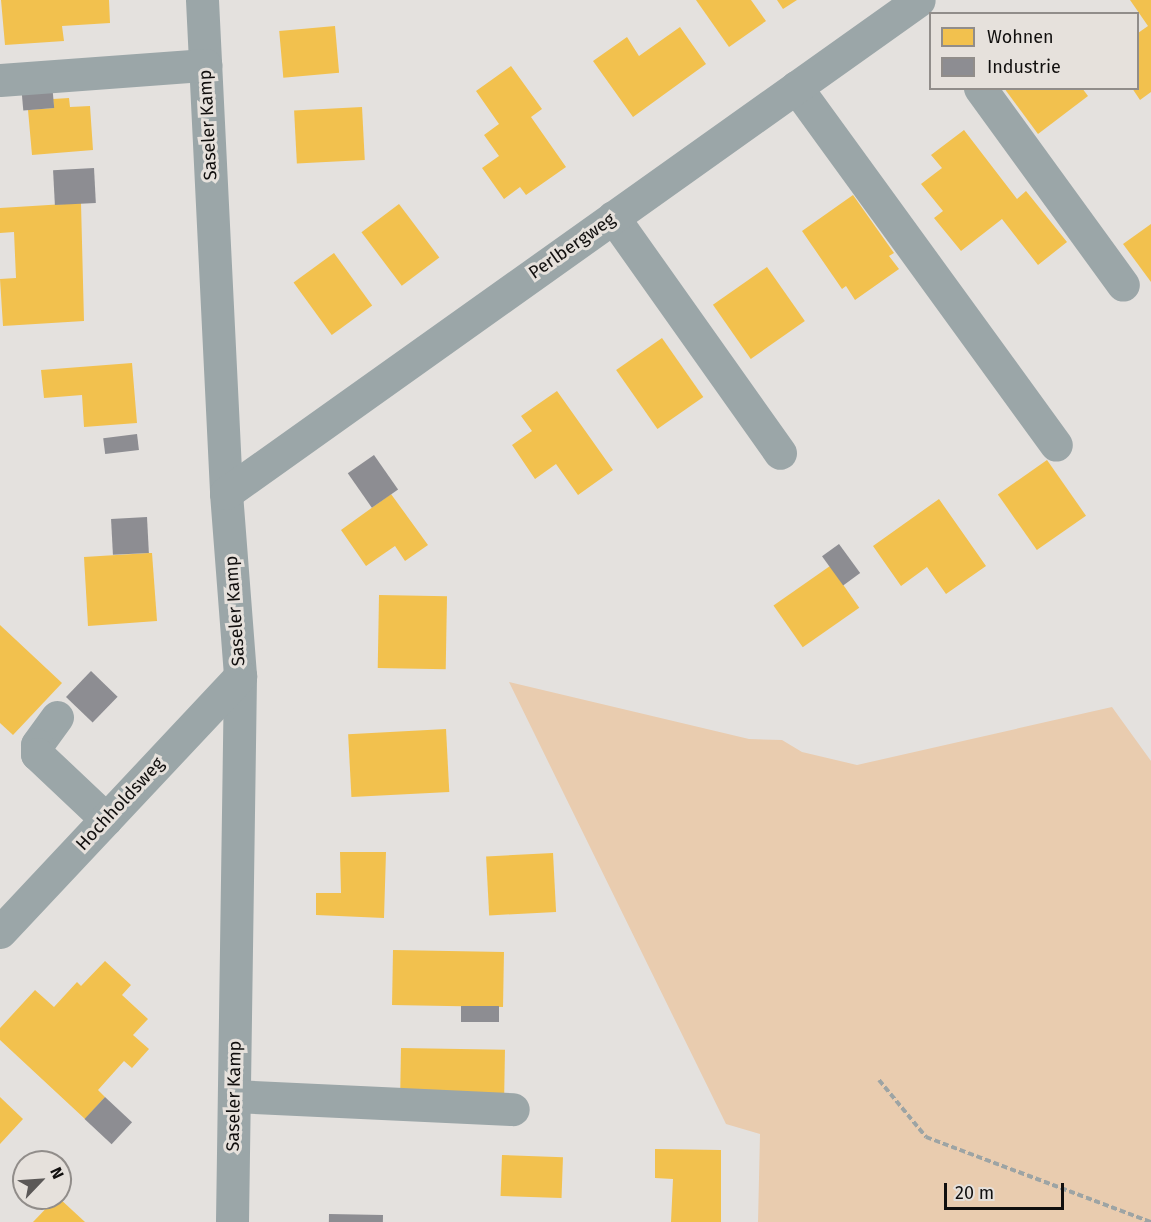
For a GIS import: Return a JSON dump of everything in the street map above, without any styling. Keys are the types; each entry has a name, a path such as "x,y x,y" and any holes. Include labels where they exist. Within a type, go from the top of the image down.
{"street":[{"name":"Saseler Kamp","path":"202,0 226,492 240,676 232,1222"},
{"name":"Perlbergweg","path":"226,492 796,87 922,8"},
{"path":"0,80 205,65"},
{"path":"796,87 1056,445"},
{"path":"981,90 1123,285"},
{"path":"614,217 780,453"},
{"name":"Hochholdsweg","path":"0,932 240,676"},
{"path":"57,717 37,745 37,754 106,819"},
{"path":"234,1096 513,1109"}],"path":[{"path":"879,1080 926,1137 1151,1222"}],"shaded area":[{"path":"509,682 749,739 782,740 802,752 857,765 1112,707 1151,761 1151,1222 758,1222 760,1134 726,1124"}],"building: Wohnen":[{"path":"1,0 109,0 110,23 62,26 64,41 5,45"},
{"path":"696,0 751,0 766,21 729,47"},
{"path":"777,0 797,0 783,9"},
{"path":"1130,0 1151,0 1151,92 1140,100 1133,90 1139,90 1139,32 1148,26"},
{"path":"335,26 339,73 283,78 279,31"},
{"path":"680,27 706,64 633,117 593,61 627,37 639,56"},
{"path":"511,66 542,109 531,117 566,167 526,195 520,187 504,199 482,168 499,156 484,135 499,124 476,91"},
{"path":"1005,90 1084,90 1088,96 1038,134"},
{"path":"69,98 70,107 90,106 93,150 32,155 28,110 54,108 53,99"},
{"path":"362,107 365,160 297,163 294,111"},
{"path":"964,130 1017,199 1026,191 1067,242 1038,265 1002,219 961,251 934,218 943,211 921,184 942,168 931,155"},
{"path":"853,195 894,253 889,256 899,269 855,300 846,286 842,289 802,231"},
{"path":"81,203 84,321 3,326 0,279 16,278 14,232 0,233 0,208"},
{"path":"399,204 439,258 402,286 361,232"},
{"path":"1151,224 1151,282 1123,244"},
{"path":"334,253 372,306 332,335 294,282"},
{"path":"767,267 805,321 751,359 713,305"},
{"path":"662,338 703,397 657,429 616,370"},
{"path":"132,363 137,423 84,427 82,395 44,398 41,370"},
{"path":"557,391 613,470 578,495 556,464 535,479 512,445 532,431 521,416"},
{"path":"1047,460 1086,516 1037,550 998,494"},
{"path":"391,494 428,545 405,561 395,546 366,566 341,530"},
{"path":"939,499 986,566 946,594 927,567 901,586 873,546"},
{"path":"152,553 157,621 88,626 84,557"},
{"path":"830,566 859,608 803,647 773,606"},
{"path":"379,595 447,596 446,669 378,668"},
{"path":"0,625 62,683 13,735 0,723"},
{"path":"446,729 449,792 351,797 348,734"},
{"path":"340,852 386,852 384,918 316,915 316,893 341,893"},
{"path":"553,853 556,912 489,915 486,857"},
{"path":"393,950 504,952 503,1007 392,1005"},
{"path":"105,961 131,985 122,995 148,1019 133,1035 149,1049 132,1068 124,1061 98,1090 105,1097 85,1119 0,1040 0,1028 35,990 54,1007 77,982 81,986"},
{"path":"401,1048 505,1050 504,1098 400,1096"},
{"path":"0,1097 23,1119 0,1144"},
{"path":"655,1149 721,1150 721,1222 671,1222 673,1179 655,1178"},
{"path":"502,1155 563,1157 562,1198 501,1196"},
{"path":"44,1210 72,1210 85,1222 33,1222"}],"building: Industrie":[{"path":"52,83 54,108 23,111 21,86"},
{"path":"94,168 96,203 55,205 53,170"},
{"path":"137,434 139,450 105,454 103,438"},
{"path":"374,455 398,489 372,508 348,473"},
{"path":"147,517 149,553 113,555 111,519"},
{"path":"839,544 860,573 843,585 822,556"},
{"path":"91,671 118,697 93,723 66,697"},
{"path":"461,1006 499,1006 499,1022 461,1022"},
{"path":"105,1097 132,1122 112,1144 85,1119"},
{"path":"329,1214 383,1215 383,1222 329,1222"}]}
